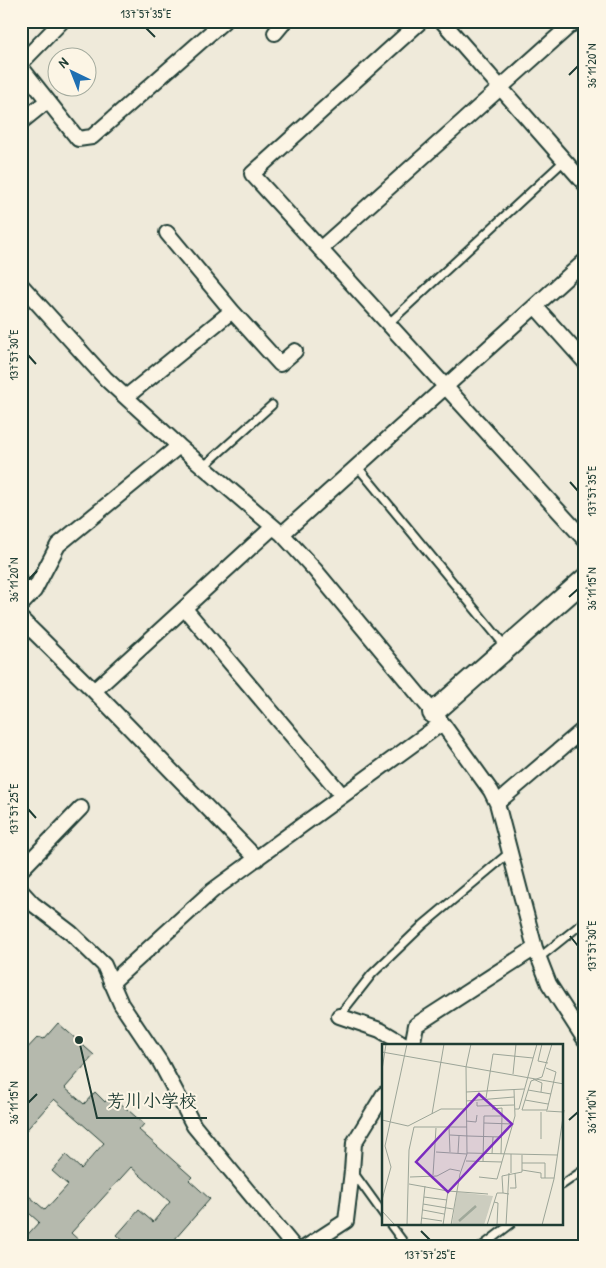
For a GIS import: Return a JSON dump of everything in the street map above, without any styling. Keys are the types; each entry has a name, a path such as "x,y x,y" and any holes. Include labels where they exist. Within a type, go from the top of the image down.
{"street":[{"path":"21,63 62,21"},
{"path":"21,67 78,139 92,138 224,21"},
{"path":"276,33 285,21"},
{"path":"421,21 252,174 585,540"},
{"path":"442,21 585,184"},
{"path":"320,249 575,21"},
{"path":"21,122 47,100"},
{"path":"167,233 232,311 280,364 295,351"},
{"path":"94,690 185,609 357,466 585,261"},
{"path":"21,285 106,378 179,446 278,531 314,570 437,718 491,791 497,803 537,953 549,984 581,1025 585,1040"},
{"path":"536,306 585,362"},
{"path":"126,397 232,311"},
{"path":"21,605 34,591 58,545 179,446"},
{"path":"111,983 212,891 342,795 437,718 508,649 585,579"},
{"path":"185,609 342,795"},
{"path":"21,619 94,690 257,859"},
{"path":"497,803 584,731"},
{"path":"21,870 81,808"},
{"path":"21,891 33,904 71,933 104,965 121,1004 160,1062 194,1126 294,1247"},
{"path":"412,1044 416,1025 537,953"},
{"path":"339,1016 380,1030 404,1044"},
{"path":"306,1247 346,1221 354,1143 382,1097"}],"lane":[{"path":"388,324 564,161"},
{"path":"203,467 272,406"},
{"path":"357,466 508,649"},
{"path":"21,578 34,591"},
{"path":"339,1016 372,974 423,925 510,853"},
{"path":"537,953 585,921"},
{"path":"564,1185 585,1169"},
{"path":"352,1171 382,1211"},
{"path":"391,1226 407,1247"},
{"path":"482,1247 508,1226"}],"building":[{"path":"58,1023 94,1055 65,1088 84,1104 95,1092 105,1102 111,1095 144,1124 139,1130 192,1177 189,1180 210,1199 168,1247 130,1247 117,1235 139,1210 153,1222 170,1202 131,1167 71,1233 86,1247 21,1247 21,1242 39,1222 21,1206 21,1189 45,1210 68,1185 52,1171 66,1155 81,1169 104,1143 54,1099 21,1136 21,1055 38,1037 44,1039"}],"place":[{"name":"芳川小学校","path":"79,1040"}]}
